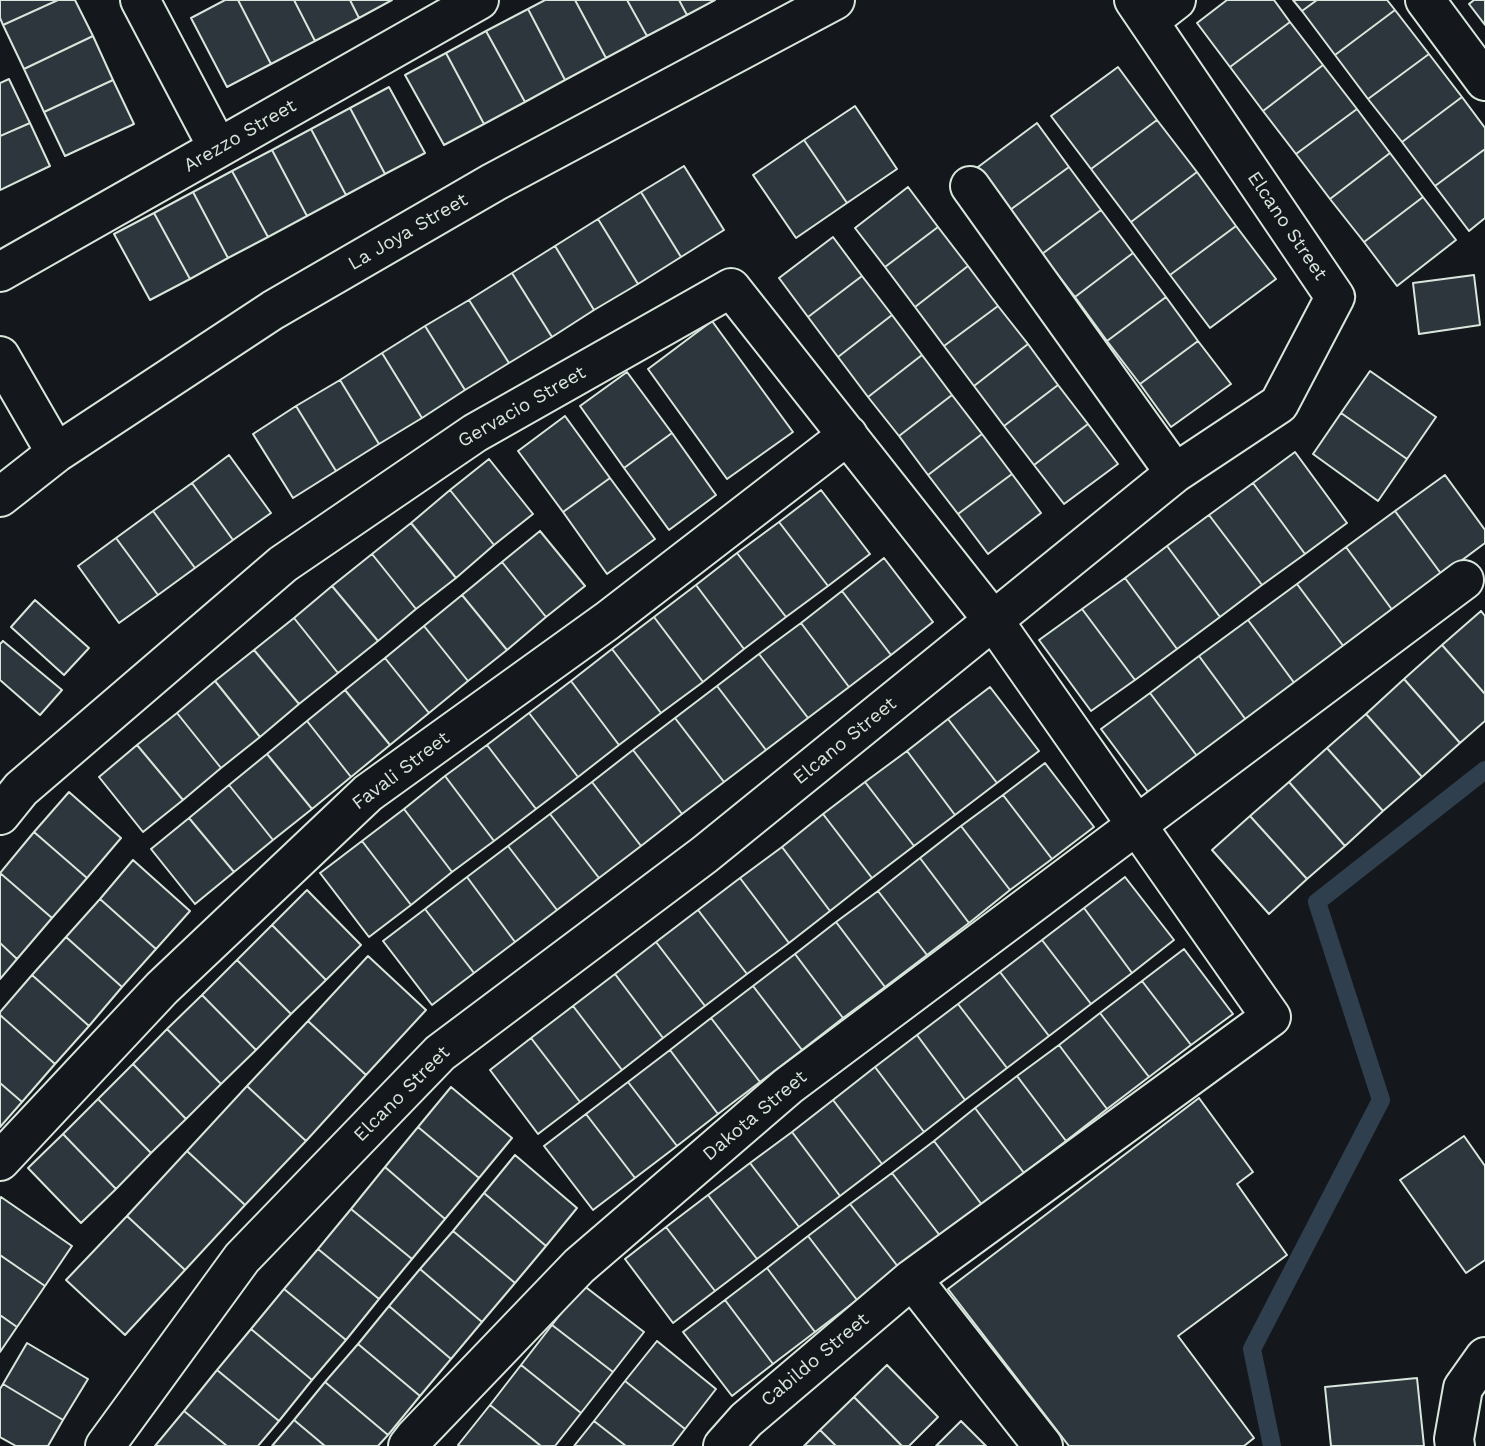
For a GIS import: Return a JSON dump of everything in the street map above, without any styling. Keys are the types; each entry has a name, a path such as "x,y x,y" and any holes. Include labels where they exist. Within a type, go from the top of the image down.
{"street":[{"path":"140,0 218,148"},
{"name":"Arezzo Street","path":"0,272 479,0"},
{"name":"La Joya Street","path":"0,497 56,453 273,310 494,183 835,0"},
{"path":"1425,0 1485,81"},
{"name":"Elcano Street","path":"105,1446 242,1258 440,1053 704,855 1175,472 1279,404 1335,297 1153,7"},
{"path":"970,186 1175,472"},
{"name":"Gervacio Street","path":"0,814 21,789 283,564 475,433 731,288 993,620 1137,825"},
{"path":"0,356 56,453"},
{"name":"Favali Street","path":"0,1161 162,988 368,793 607,621 848,435"},
{"name":"Dakota Street","path":"408,1446 579,1266 777,1095 1464,580"},
{"name":"Cabildo Street","path":"723,1446 746,1420 912,1279 1271,1017 1137,825"},
{"path":"912,1279 1043,1446"},
{"path":"1455,1446 1463,1388 1485,1357"}],"building":[{"path":"0,0 58,0 3,25 0,18"},
{"path":"58,0 75,0 93,36 24,69 3,25"},
{"path":"225,0 238,0 271,64 227,87 191,18"},
{"path":"238,0 294,0 315,41 271,64"},
{"path":"294,0 350,0 359,18 315,41"},
{"path":"350,0 392,0 359,18"},
{"path":"545,0 575,0 606,58 565,80 528,9"},
{"path":"575,0 627,0 647,36 606,58"},
{"path":"627,0 679,0 687,15 647,36"},
{"path":"679,0 715,0 687,15"},
{"path":"1227,0 1274,0 1290,22 1230,67 1197,23"},
{"path":"1293,0 1317,0 1302,11"},
{"path":"1317,0 1387,0 1395,10 1335,55 1302,11"},
{"path":"1474,0 1485,0 1485,25 1469,4"},
{"path":"528,9 565,80 525,102 486,31"},
{"path":"1395,10 1429,54 1368,99 1335,55"},
{"path":"1290,22 1323,65 1263,111 1230,67"},
{"path":"486,31 525,102 484,124 446,53"},
{"path":"93,36 113,80 44,112 24,69"},
{"path":"446,53 484,124 444,145 405,75"},
{"path":"1429,54 1462,97 1402,142 1368,99"},
{"path":"1323,65 1357,109 1296,154 1263,111"},
{"path":"1118,67 1157,120 1091,169 1051,116"},
{"path":"9,79 30,123 0,136 0,83"},
{"path":"113,80 134,124 65,156 44,112"},
{"path":"389,87 425,153 385,174 350,108"},
{"path":"1462,97 1485,128 1485,149 1435,186 1402,142"},
{"path":"855,106 897,169 847,203 804,140"},
{"path":"350,108 385,174 346,195 311,129"},
{"path":"1357,109 1390,153 1330,199 1296,154"},
{"path":"1157,120 1197,172 1131,222 1091,169"},
{"path":"30,123 50,166 0,190 0,136"},
{"path":"1037,123 1069,167 1010,210 978,167"},
{"path":"311,129 346,195 307,216 272,150"},
{"path":"804,140 847,203 796,238 753,175"},
{"path":"1485,149 1485,218 1469,231 1435,186"},
{"path":"272,150 307,216 268,237 232,171"},
{"path":"1390,153 1423,197 1364,242 1330,199"},
{"path":"684,166 724,230 681,257 641,192"},
{"path":"1069,167 1101,210 1042,254 1010,210"},
{"path":"232,171 268,237 228,258 193,192"},
{"path":"1197,172 1236,226 1170,275 1131,222"},
{"path":"908,187 938,227 885,267 855,228"},
{"path":"193,192 228,258 190,279 154,213"},
{"path":"641,192 681,257 638,284 598,219"},
{"path":"1423,197 1456,240 1397,286 1364,242"},
{"path":"1101,210 1133,253 1075,297 1042,254"},
{"path":"154,213 190,279 150,300 114,234"},
{"path":"598,219 638,284 594,310 555,246"},
{"path":"1236,226 1276,279 1210,328 1170,275"},
{"path":"938,227 968,266 915,307 885,267"},
{"path":"833,237 862,276 808,317 779,278"},
{"path":"555,246 594,310 552,337 512,273"},
{"path":"1133,253 1166,297 1107,341 1075,297"},
{"path":"968,266 998,306 944,346 915,307"},
{"path":"512,273 552,337 509,363 469,300"},
{"path":"1474,275 1480,325 1419,334 1413,283"},
{"path":"862,276 892,315 838,357 808,317"},
{"path":"1166,297 1198,341 1140,384 1107,341"},
{"path":"469,300 509,363 465,390 425,326"},
{"path":"998,306 1028,344 974,386 944,346"},
{"path":"892,315 922,355 868,397 838,357"},
{"path":"712,321 793,432 727,479 648,369"},
{"path":"425,326 465,390 422,418 382,353"},
{"path":"1198,341 1231,384 1171,427 1140,384"},
{"path":"1028,344 1058,385 1004,426 974,386"},
{"path":"382,353 422,418 379,444 340,380"},
{"path":"922,355 952,395 899,436 868,397"},
{"path":"1370,371 1436,417 1407,459 1341,413"},
{"path":"627,372 672,433 624,468 580,406"},
{"path":"340,380 379,444 336,471 296,406"},
{"path":"1058,385 1088,424 1034,465 1004,426"},
{"path":"952,395 982,434 928,475 899,436"},
{"path":"296,406 336,471 293,498 253,434"},
{"path":"1341,413 1407,459 1378,501 1313,454"},
{"path":"565,416 610,478 563,512 518,451"},
{"path":"1088,424 1118,464 1064,504 1034,465"},
{"path":"672,433 716,495 669,530 624,468"},
{"path":"982,434 1012,474 958,514 928,475"},
{"path":"1295,452 1347,523 1305,554 1253,483"},
{"path":"229,455 271,513 233,540 192,483"},
{"path":"489,459 533,514 494,545 450,490"},
{"path":"1012,474 1041,513 988,554 958,514"},
{"path":"1445,475 1485,530 1485,543 1442,575 1395,511"},
{"path":"610,478 655,539 607,574 563,512"},
{"path":"192,483 233,540 195,568 153,511"},
{"path":"1253,483 1305,554 1262,585 1209,515"},
{"path":"450,490 494,545 456,578 411,523"},
{"path":"821,490 870,554 828,586 779,522"},
{"path":"153,511 195,568 158,595 116,538"},
{"path":"1395,511 1442,575 1393,611 1346,547"},
{"path":"1209,515 1262,585 1220,617 1167,546"},
{"path":"779,522 828,586 786,617 737,553"},
{"path":"411,523 456,578 416,609 372,554"},
{"path":"540,531 585,586 546,617 502,562"},
{"path":"116,538 158,595 119,623 78,566"},
{"path":"1167,546 1220,617 1177,649 1125,578"},
{"path":"1346,547 1393,611 1344,647 1297,584"},
{"path":"737,553 786,617 744,649 696,585"},
{"path":"372,554 416,609 378,641 332,586"},
{"path":"884,558 933,622 891,655 842,591"},
{"path":"502,562 546,617 507,650 462,595"},
{"path":"1125,578 1177,649 1135,680 1082,609"},
{"path":"1297,584 1344,647 1295,684 1248,620"},
{"path":"696,585 744,649 703,682 654,617"},
{"path":"332,586 378,641 338,673 294,618"},
{"path":"842,591 891,655 849,687 801,623"},
{"path":"462,595 507,650 468,681 424,626"},
{"path":"35,600 89,648 64,675 11,627"},
{"path":"1082,609 1135,680 1091,711 1039,640"},
{"path":"1481,611 1485,616 1485,694 1442,645"},
{"path":"654,617 703,682 661,713 612,649"},
{"path":"294,618 338,673 299,704 254,650"},
{"path":"1248,620 1295,684 1246,720 1199,656"},
{"path":"801,623 849,687 808,718 759,654"},
{"path":"424,626 468,681 429,713 385,658"},
{"path":"3,641 62,690 40,715 0,680 0,644"},
{"path":"1442,645 1485,694 1485,721 1460,743 1404,679"},
{"path":"612,649 661,713 619,745 571,681"},
{"path":"254,650 299,704 260,737 215,681"},
{"path":"759,654 808,718 766,750 717,686"},
{"path":"1199,656 1246,720 1197,756 1150,693"},
{"path":"385,658 429,713 390,745 345,690"},
{"path":"1404,679 1460,743 1422,777 1366,714"},
{"path":"215,681 260,737 221,768 177,713"},
{"path":"571,681 619,745 578,777 529,713"},
{"path":"717,686 766,750 724,782 675,718"},
{"path":"990,687 1039,751 997,783 948,719"},
{"path":"345,690 390,745 351,777 307,721"},
{"path":"1150,693 1197,756 1148,792 1101,729"},
{"path":"177,713 221,768 183,800 137,745"},
{"path":"529,713 578,777 536,809 487,745"},
{"path":"1366,714 1422,777 1383,811 1327,748"},
{"path":"675,718 724,782 682,814 633,750"},
{"path":"948,719 997,783 955,815 907,751"},
{"path":"307,721 351,777 312,809 267,754"},
{"path":"137,745 183,800 143,832 99,777"},
{"path":"487,745 536,809 494,841 445,776"},
{"path":"1327,748 1383,811 1345,846 1289,782"},
{"path":"633,750 682,814 641,846 592,782"},
{"path":"907,751 955,815 914,846 865,782"},
{"path":"267,754 312,809 273,840 229,785"},
{"path":"1045,763 1094,827 1052,859 1003,795"},
{"path":"445,776 494,841 452,872 404,809"},
{"path":"592,782 641,846 599,878 550,814"},
{"path":"865,782 914,846 872,878 823,814"},
{"path":"1289,782 1345,846 1307,879 1250,816"},
{"path":"229,785 273,840 234,872 189,818"},
{"path":"69,792 121,838 87,878 34,832"},
{"path":"1003,795 1052,859 1010,890 961,826"},
{"path":"404,809 452,872 411,905 362,841"},
{"path":"550,814 599,878 557,910 508,846"},
{"path":"823,814 872,878 830,911 782,847"},
{"path":"1250,816 1307,879 1269,914 1212,850"},
{"path":"189,818 234,872 195,904 151,849"},
{"path":"961,826 1010,890 969,923 920,858"},
{"path":"34,832 87,878 52,918 0,873"},
{"path":"362,841 411,905 369,937 320,873"},
{"path":"508,846 557,910 515,942 467,877"},
{"path":"782,847 830,911 789,943 740,878"},
{"path":"920,858 969,923 927,955 878,891"},
{"path":"133,860 190,911 156,949 100,899"},
{"path":"0,873 52,918 17,959 0,943"},
{"path":"467,877 515,942 474,973 425,909"},
{"path":"1125,877 1174,940 1132,973 1084,908"},
{"path":"740,878 789,943 747,974 698,910"},
{"path":"307,890 361,945 326,980 272,925"},
{"path":"878,891 927,955 885,987 836,922"},
{"path":"100,899 156,949 122,987 66,937"},
{"path":"1084,908 1132,973 1091,1004 1042,940"},
{"path":"425,909 474,973 432,1005 383,941"},
{"path":"698,910 747,974 705,1006 656,942"},
{"path":"836,922 885,987 843,1018 795,954"},
{"path":"272,925 326,980 291,1014 237,960"},
{"path":"66,937 122,987 89,1026 32,975"},
{"path":"1042,940 1091,1004 1049,1036 1000,972"},
{"path":"656,942 705,1006 663,1038 615,974"},
{"path":"0,943 17,959 0,979"},
{"path":"1184,949 1233,1014 1191,1045 1142,981"},
{"path":"795,954 843,1018 802,1050 753,986"},
{"path":"368,956 426,1010 366,1075 308,1021"},
{"path":"237,960 291,1014 256,1050 202,995"},
{"path":"1000,972 1049,1036 1007,1068 958,1004"},
{"path":"615,974 663,1038 622,1070 573,1006"},
{"path":"32,975 89,1026 55,1064 0,1015"},
{"path":"1142,981 1191,1045 1149,1077 1100,1013"},
{"path":"753,986 802,1050 760,1082 711,1018"},
{"path":"202,995 256,1050 221,1084 167,1029"},
{"path":"958,1004 1007,1068 965,1100 917,1035"},
{"path":"573,1006 622,1070 580,1102 531,1038"},
{"path":"1100,1013 1149,1077 1107,1109 1059,1045"},
{"path":"0,1015 55,1064 22,1102 0,1083"},
{"path":"711,1018 760,1082 718,1114 670,1050"},
{"path":"308,1021 366,1075 306,1141 247,1086"},
{"path":"167,1029 221,1084 186,1119 133,1064"},
{"path":"917,1035 965,1100 924,1132 875,1067"},
{"path":"531,1038 580,1102 538,1134 490,1070"},
{"path":"1059,1045 1107,1109 1066,1141 1017,1076"},
{"path":"670,1050 718,1114 677,1146 628,1082"},
{"path":"133,1064 186,1119 151,1153 98,1099"},
{"path":"875,1067 924,1132 882,1164 833,1100"},
{"path":"1017,1076 1066,1141 1024,1173 975,1108"},
{"path":"628,1082 677,1146 635,1178 586,1114"},
{"path":"0,1083 22,1102 0,1127"},
{"path":"247,1086 306,1141 245,1205 187,1151"},
{"path":"451,1087 512,1138 479,1178 418,1127"},
{"path":"1199,1098 1253,1172 1237,1184 1287,1255 1178,1336 1254,1438 1244,1446 1069,1446 948,1289"},
{"path":"98,1099 151,1153 116,1189 63,1134"},
{"path":"833,1100 882,1164 840,1196 792,1132"},
{"path":"975,1108 1024,1173 982,1205 934,1141"},
{"path":"586,1114 635,1178 593,1210 544,1146"},
{"path":"418,1127 479,1178 445,1219 385,1167"},
{"path":"792,1132 840,1196 799,1227 750,1163"},
{"path":"63,1134 116,1189 81,1223 28,1168"},
{"path":"1464,1136 1485,1166 1485,1260 1466,1273 1400,1180"},
{"path":"934,1141 982,1205 941,1237 892,1173"},
{"path":"187,1151 245,1205 185,1270 127,1216"},
{"path":"515,1155 577,1208 546,1246 484,1193"},
{"path":"750,1163 799,1227 757,1259 708,1195"},
{"path":"385,1167 445,1219 412,1259 351,1209"},
{"path":"892,1173 941,1237 899,1268 850,1204"},
{"path":"484,1193 546,1246 515,1283 453,1231"},
{"path":"708,1195 757,1259 715,1291 666,1227"},
{"path":"1,1197 72,1246 45,1286 0,1255"},
{"path":"850,1204 899,1268 857,1300 808,1236"},
{"path":"351,1209 412,1259 379,1299 318,1249"},
{"path":"127,1216 185,1270 125,1335 66,1280"},
{"path":"666,1227 715,1291 673,1323 625,1259"},
{"path":"453,1231 515,1283 482,1322 420,1269"},
{"path":"808,1236 857,1300 815,1332 767,1268"},
{"path":"318,1249 379,1299 346,1340 284,1289"},
{"path":"0,1255 45,1286 17,1327 0,1315"},
{"path":"767,1268 815,1332 773,1364 725,1300"},
{"path":"420,1269 482,1322 451,1359 389,1306"},
{"path":"583,1285 644,1332 613,1372 552,1325"},
{"path":"284,1289 346,1340 312,1380 251,1329"},
{"path":"725,1300 773,1364 732,1396 683,1332"},
{"path":"389,1306 451,1359 420,1396 358,1344"},
{"path":"0,1315 17,1327 0,1352"},
{"path":"552,1325 613,1372 581,1413 521,1365"},
{"path":"251,1329 312,1380 279,1421 217,1370"},
{"path":"657,1341 716,1389 685,1429 625,1381"},
{"path":"27,1343 88,1379 63,1420 3,1384"},
{"path":"358,1344 420,1396 388,1435 325,1382"},
{"path":"521,1365 581,1413 555,1446 541,1446 490,1405"},
{"path":"887,1365 938,1417 909,1446 902,1446 854,1397"},
{"path":"217,1370 279,1421 258,1446 227,1446 184,1411"},
{"path":"1417,1378 1424,1446 1331,1446 1325,1387"},
{"path":"625,1381 685,1429 672,1446 626,1446 594,1421"},
{"path":"325,1382 388,1435 378,1446 325,1446 294,1420"},
{"path":"3,1384 63,1420 48,1446 16,1446 0,1437 0,1389"},
{"path":"854,1397 902,1446 836,1446 820,1430"},
{"path":"490,1405 541,1446 458,1445"},
{"path":"184,1411 227,1446 155,1446"},
{"path":"294,1420 325,1446 272,1446"},
{"path":"594,1421 626,1446 574,1446"},
{"path":"961,1421 986,1446 936,1446"},
{"path":"820,1430 836,1446 804,1446"}],"waterway":[{"path":"1272,1446 1252,1349 1381,1100 1317,902 1485,770"}]}
